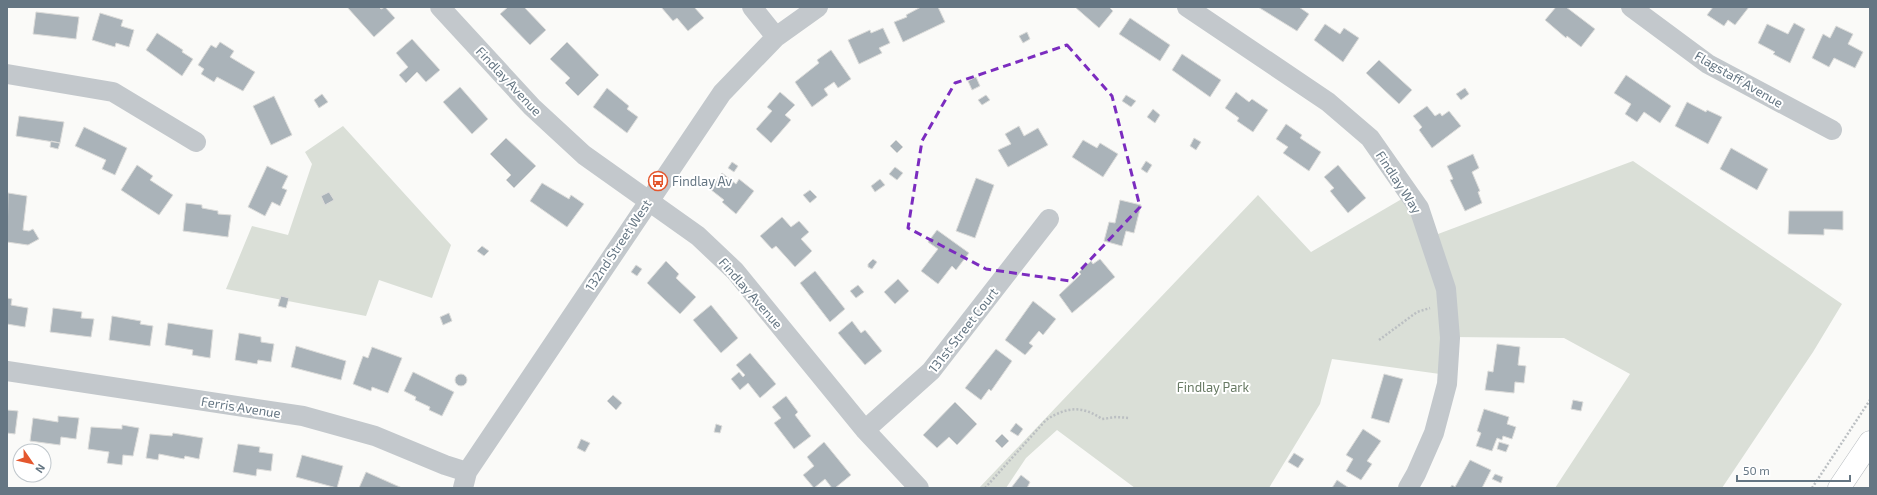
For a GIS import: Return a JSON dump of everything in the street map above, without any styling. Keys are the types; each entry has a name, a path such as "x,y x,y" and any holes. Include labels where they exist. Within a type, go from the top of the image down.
{"main road":[{"path":"1839,488 1870,442"}],"street":[{"name":"Findlay Avenue","path":"440,7 532,107 584,155 698,236 735,270 865,430 919,488"},
{"path":"752,7 776,37"},
{"name":"132nd Street West","path":"465,480 648,201 722,93 776,37 818,7"},
{"name":"Findlay Way","path":"1187,7 1328,102 1370,138 1419,208 1446,289 1450,338 1447,384 1434,433 1416,474 1408,488"},
{"name":"Flagstaff Avenue","path":"1631,7 1708,64 1832,130"},
{"path":"7,74 113,92 196,142"},
{"name":"131st Street Court","path":"865,430 931,371 1050,219"},
{"name":"Ferris Avenue","path":"7,371 303,416 375,436 445,465 465,480"}],"path":[{"path":"1379,340 1417,312 1431,308"},
{"path":"1812,488 1870,400"},
{"path":"985,488 1046,420 1059,412 1074,409 1091,411 1102,419 1116,417 1129,418"}],"highlighted area":[{"path":"1067,45 1112,96 1140,207 1070,281 986,269 908,228 922,141 955,83"}],"green space":[{"path":"343,126 451,245 432,298 379,280 366,316 226,289 252,226 288,235 312,164 305,152"},
{"name":"Findlay Park","path":"1633,161 1842,304 1813,352 1722,488 1555,488 1630,374 1564,338 1451,337 1447,375 1332,359 1320,404 1269,488 1135,488 1057,430 1026,458 1006,488 979,488 1258,195 1311,252 1412,193 1430,237"}],"building":[{"path":"347,7 379,7 381,9 385,7 395,18 374,37"},
{"path":"508,7 524,7 546,30 530,45 500,14"},
{"path":"661,7 694,7 704,18 688,31 677,18 673,21"},
{"path":"921,7 938,7 945,22 903,42 894,22 907,17 906,15"},
{"path":"1075,7 1109,7 1113,11 1099,28"},
{"path":"1258,7 1299,7 1309,14 1297,31"},
{"path":"1556,7 1566,7 1595,29 1581,47 1567,36 1566,38 1545,20"},
{"path":"1713,7 1749,7 1735,25 1728,20 1724,26 1707,15"},
{"path":"36,12 79,17 76,39 33,34"},
{"path":"100,13 123,20 121,26 134,30 129,47 116,43 115,47 92,40"},
{"path":"1130,18 1170,45 1160,61 1119,34"},
{"path":"1794,23 1805,29 1790,63 1773,54 1775,52 1758,43 1767,24 1788,34"},
{"path":"1325,24 1340,34 1344,28 1359,38 1343,62 1314,40"},
{"path":"1836,26 1853,34 1848,44 1863,52 1855,68 1834,58 1829,67 1812,58 1823,34 1830,38"},
{"path":"883,28 890,43 879,48 882,53 859,64 848,40 870,30 871,33"},
{"path":"1027,32 1030,39 1023,43 1019,36"},
{"path":"157,33 183,50 182,52 193,59 182,76 146,50"},
{"path":"412,39 440,70 426,82 417,72 406,83 399,75 408,67 396,53"},
{"path":"220,42 234,51 230,57 255,72 243,91 217,77 214,82 201,74 204,69 198,65 211,45 216,48"},
{"path":"567,42 599,75 578,96 565,83 570,78 550,59"},
{"path":"831,50 851,79 838,88 834,82 824,89 828,95 812,107 795,82 819,63 817,60"},
{"path":"1182,54 1221,80 1210,97 1172,70"},
{"path":"1379,60 1412,90 1399,104 1366,73"},
{"path":"1626,75 1671,106 1660,123 1644,112 1637,122 1625,114 1631,104 1614,93"},
{"path":"976,77 980,86 972,90 968,81"},
{"path":"460,87 488,119 472,134 443,102"},
{"path":"607,88 629,106 627,109 638,117 627,133 593,107"},
{"path":"1465,88 1469,94 1461,100 1456,94"},
{"path":"780,92 795,105 785,115 791,120 771,143 756,129 772,111 767,107"},
{"path":"1236,92 1249,102 1252,99 1268,110 1253,132 1237,121 1239,118 1225,108"},
{"path":"322,94 328,102 319,108 314,100"},
{"path":"986,95 990,100 982,105 978,100"},
{"path":"1126,95 1136,101 1131,107 1122,101"},
{"path":"274,96 292,135 271,145 253,106"},
{"path":"1687,102 1706,112 1707,110 1722,117 1708,144 1675,126"},
{"path":"1427,106 1435,116 1440,113 1442,116 1449,111 1461,126 1432,148 1419,130 1422,127 1413,116"},
{"path":"1153,109 1160,115 1155,123 1147,117"},
{"path":"19,116 64,122 60,143 16,136"},
{"path":"1286,124 1302,135 1300,138 1321,152 1309,171 1283,153 1288,147 1276,139"},
{"path":"1019,126 1024,136 1038,128 1048,145 1008,167 998,150 1011,144 1005,134"},
{"path":"84,127 127,148 115,175 102,169 106,160 75,146"},
{"path":"506,138 536,166 514,188 506,180 511,175 490,154"},
{"path":"1194,138 1201,142 1196,150 1190,146"},
{"path":"896,140 903,147 897,153 890,146"},
{"path":"1083,140 1097,148 1100,143 1118,154 1103,177 1072,157"},
{"path":"51,141 60,143 58,149 50,147"},
{"path":"1731,148 1768,169 1757,190 1720,169"},
{"path":"1473,154 1479,168 1472,172 1480,191 1478,192 1482,203 1465,211 1450,180 1453,179 1447,166"},
{"path":"1146,161 1152,165 1147,173 1141,169"},
{"path":"732,162 738,166 734,172 728,168"},
{"path":"137,165 153,176 150,180 173,195 159,215 121,190"},
{"path":"1338,165 1366,198 1348,213 1330,191 1334,188 1324,177"},
{"path":"267,166 288,176 282,188 287,190 280,206 272,202 265,216 248,207"},
{"path":"895,167 903,173 897,180 889,174"},
{"path":"722,173 736,184 739,179 754,191 736,214 722,202 724,200 710,189"},
{"path":"976,178 994,185 975,238 956,231"},
{"path":"880,179 885,185 875,192 871,186"},
{"path":"542,183 569,199 571,195 584,204 567,227 530,201"},
{"path":"810,190 817,197 810,203 803,195"},
{"path":"329,192 334,200 325,205 321,196"},
{"path":"8,193 27,196 23,230 29,231 33,229 39,239 28,245 7,242"},
{"path":"1120,200 1141,205 1134,233 1126,231 1122,246 1104,241 1109,222 1115,223"},
{"path":"186,203 202,205 202,208 218,211 218,214 231,215 228,237 183,231"},
{"path":"1789,211 1843,211 1843,230 1824,229 1824,235 1788,234"},
{"path":"782,217 791,227 799,221 809,232 801,239 812,251 795,267 776,246 772,249 760,236"},
{"path":"937,230 969,253 956,270 952,266 938,284 921,271 938,249 928,242"},
{"path":"482,246 489,251 484,256 477,251"},
{"path":"873,259 877,262 872,269 868,267 868,264"},
{"path":"1100,259 1115,277 1072,313 1059,295 1081,274 1079,272 1091,261 1093,264"},
{"path":"666,261 679,274 676,278 696,297 680,314 647,283"},
{"path":"636,265 642,269 637,276 631,272"},
{"path":"815,271 845,309 830,322 800,283"},
{"path":"898,279 909,291 895,304 884,292"},
{"path":"858,285 864,292 856,298 850,291"},
{"path":"281,296 289,298 286,308 278,306"},
{"path":"7,298 12,299 11,305 28,308 25,327 7,324"},
{"path":"1033,301 1056,319 1043,335 1039,331 1029,343 1033,346 1025,355 1005,340"},
{"path":"711,305 738,338 721,353 693,320"},
{"path":"53,308 82,312 81,318 94,319 91,337 50,332"},
{"path":"449,313 452,321 443,325 440,317"},
{"path":"112,316 141,321 140,324 153,326 150,346 109,340"},
{"path":"852,321 861,333 865,330 882,351 865,365 838,333"},
{"path":"168,323 213,330 210,358 192,355 193,350 165,345"},
{"path":"239,333 261,337 261,342 274,344 271,362 258,360 257,364 235,360"},
{"path":"1497,344 1520,347 1518,365 1526,366 1524,383 1515,382 1514,393 1485,390 1488,371 1493,372"},
{"path":"296,346 346,361 341,380 291,367"},
{"path":"372,347 402,358 388,393 372,387 371,391 353,384 363,356 368,358"},
{"path":"996,349 1012,361 991,391 989,389 981,400 965,388"},
{"path":"750,353 776,384 760,398 748,383 740,390 731,379 739,372 743,377 745,375 736,365"},
{"path":"413,372 454,392 442,416 429,410 430,407 415,400 416,397 404,391"},
{"path":"459,374 463,374 467,380 463,386 459,386 455,382 455,378"},
{"path":"1384,374 1403,379 1389,423 1371,418"},
{"path":"613,395 622,403 616,410 607,401"},
{"path":"786,396 798,412 795,415 811,436 794,449 774,423 781,418 772,407"},
{"path":"1573,400 1583,402 1581,411 1571,409"},
{"path":"955,402 977,424 957,445 949,437 937,448 923,435"},
{"path":"1484,409 1509,417 1507,424 1516,427 1512,439 1503,436 1502,440 1497,438 1492,451 1476,446 1481,433 1477,431"},
{"path":"7,410 18,411 15,434 7,433"},
{"path":"58,416 79,418 76,439 61,437 60,445 30,441 33,418 58,422"},
{"path":"1016,423 1023,429 1018,436 1010,431"},
{"path":"716,424 722,426 720,433 714,432"},
{"path":"122,425 139,428 133,456 123,455 122,465 107,463 109,452 88,449 91,427 122,429"},
{"path":"1363,429 1381,441 1367,461 1372,464 1361,480 1346,471 1353,459 1346,455"},
{"path":"173,433 203,438 199,459 185,456 184,459 159,454 158,460 146,458 150,434 172,436"},
{"path":"1002,434 1009,441 1002,448 995,441"},
{"path":"581,439 590,443 585,452 577,448"},
{"path":"824,442 851,475 835,488 832,488 825,479 814,488 803,475 814,466 807,457"},
{"path":"1499,442 1509,445 1506,452 1497,449"},
{"path":"238,444 260,447 259,452 273,454 271,471 257,469 256,476 233,472"},
{"path":"1294,453 1304,459 1298,468 1288,462"},
{"path":"302,455 343,466 337,488 296,477"},
{"path":"1470,460 1491,470 1482,488 1450,488 1452,485 1455,487"},
{"path":"366,472 402,488 359,488"},
{"path":"1495,474 1503,477 1501,483 1492,479"},
{"path":"1021,475 1030,482 1027,488 1011,488"},
{"path":"1337,480 1349,488 1332,488"}],"place":[{"name":"Findlay Av","path":"658,181"}]}
